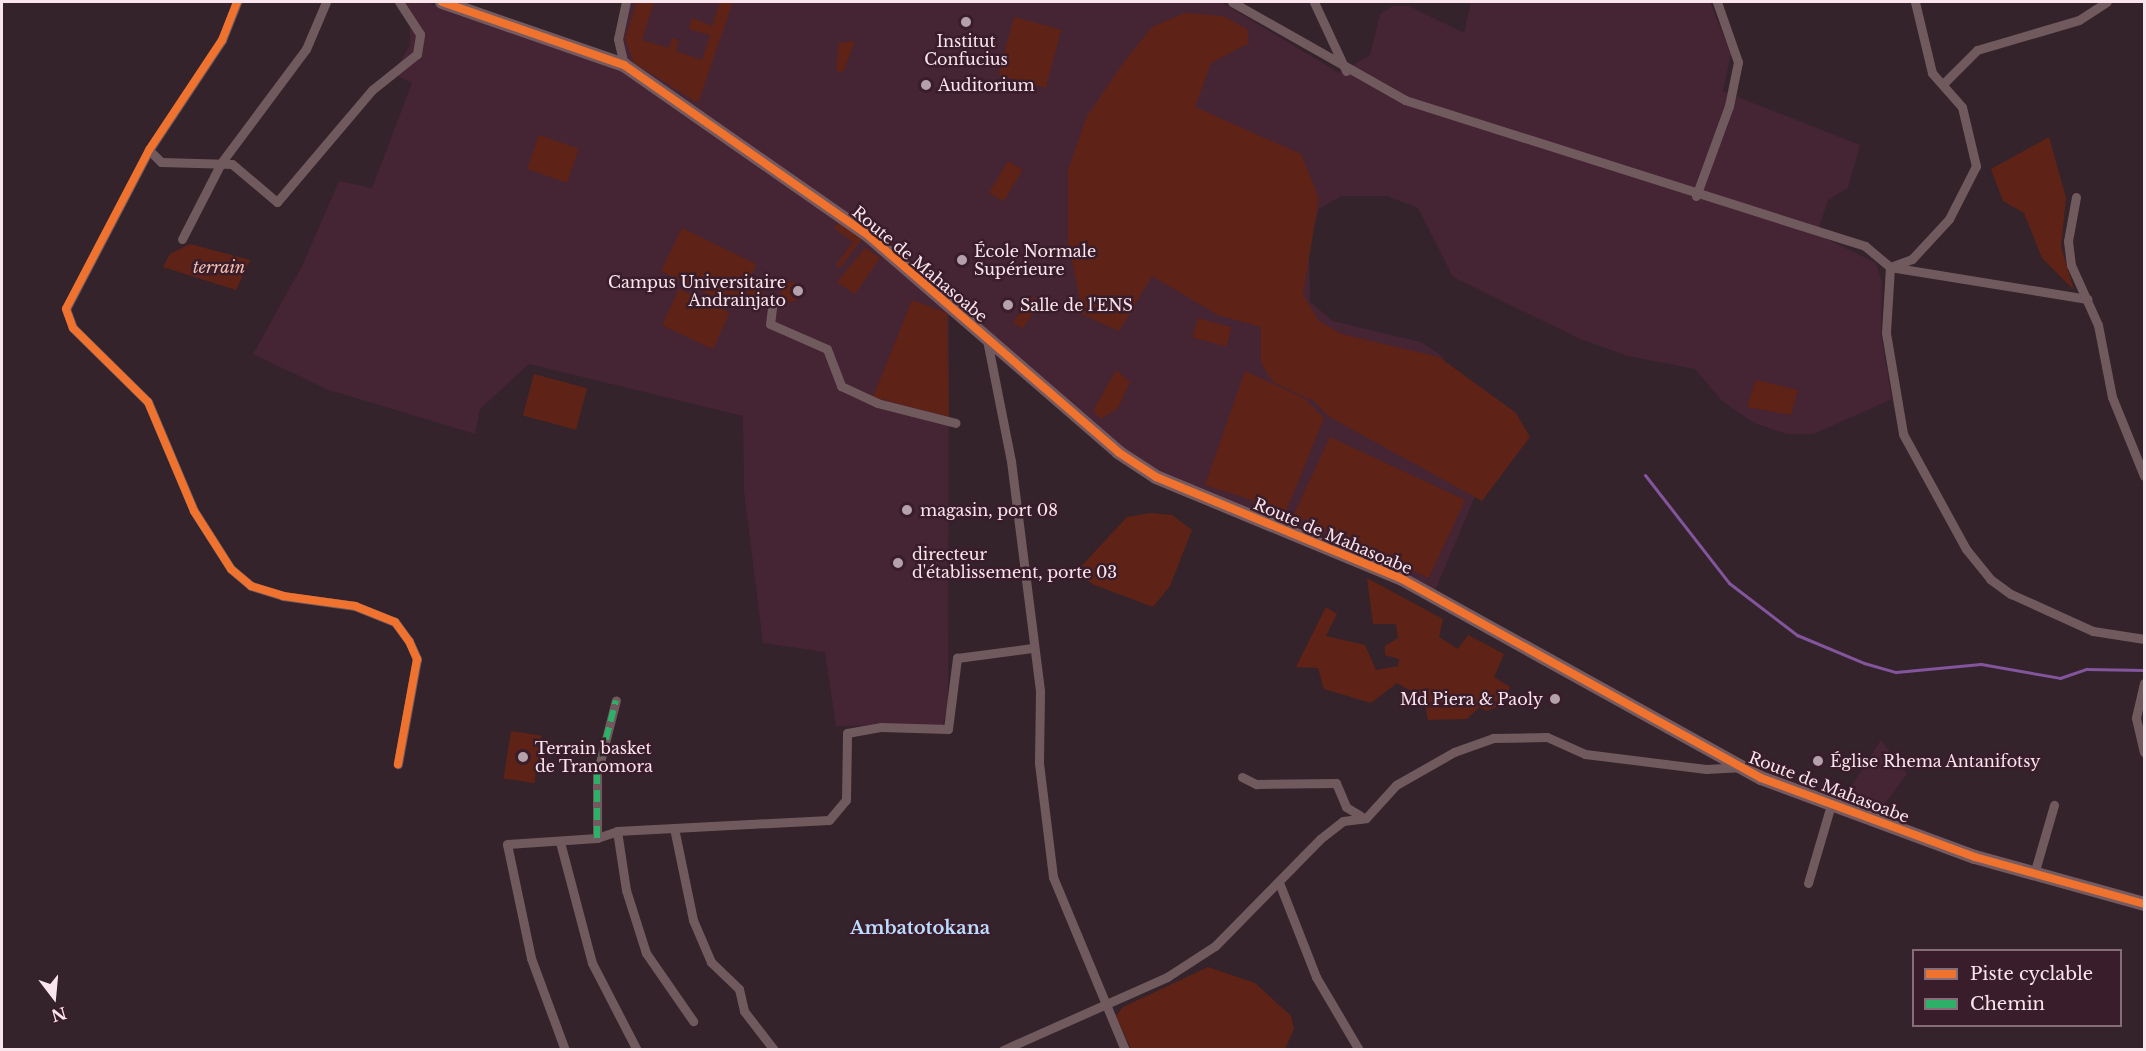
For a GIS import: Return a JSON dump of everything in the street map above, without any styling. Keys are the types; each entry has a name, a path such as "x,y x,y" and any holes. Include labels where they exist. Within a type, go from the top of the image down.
{"street":[{"path":"237,2 222,40 149,150 66,309 73,328 148,402 194,512 231,569 251,586 283,596 355,606 395,622 409,641 417,658 398,764"},
{"path":"182,239 221,163 306,49 326,2"},
{"path":"149,150 161,162 221,163 253,178 277,202 372,90 417,54 420,34 399,2"},
{"name":"Route de Mahasoabe","path":"442,2 624,65 828,204 987,337 1118,452 1156,477 1402,579 1739,767 1832,805 2034,874 2145,904"},
{"path":"624,65 618,39 626,2"},
{"path":"1232,2 1346,71 1405,100 1696,196 1865,246 1890,267 2087,299"},
{"path":"1314,2 1346,71"},
{"path":"1696,196 1729,106 1738,62 1717,2"},
{"path":"1890,267 1912,259 1941,228 1976,166 1962,107 1932,73 1915,2"},
{"path":"1943,84 1977,50 2079,20 2107,2"},
{"path":"2076,197 2068,241 2071,265 2098,325 2112,397 2145,476"},
{"path":"1890,267 1886,333 1903,434 1966,549 2011,594 2093,631 2145,639"},
{"path":"773,300 770,324 827,349 841,386 887,406 956,423"},
{"path":"987,337 1011,461 1032,648 1053,877 1125,1050"},
{"path":"565,1050 531,958 507,844 597,838 617,831 829,820 846,800 847,733 881,727 948,729 957,658 1032,648"},
{"path":"2144,751 2136,718 2145,683"},
{"path":"597,838 597,774 616,700"},
{"path":"1003,1050 1167,977 1215,946 1280,885 1343,820 1366,818 1396,785 1426,765 1493,738 1547,737 1585,754 1706,769 1739,767"},
{"path":"1242,777 1256,784 1336,783 1346,807 1366,818"},
{"path":"1808,883 1832,805"},
{"path":"2034,874 2054,805"},
{"path":"674,828 693,920 711,962 739,989 744,1011 774,1050"},
{"path":"617,831 626,890 646,953 693,1021"},
{"path":"560,842 592,963 637,1050"},
{"path":"1280,885 1316,977 1359,1050"}],"shaded area":[{"name":"Campus Universitaire Andrainjato","path":"402,2 426,2 616,67 631,2 1221,2 1339,73 1370,55 1380,14 1393,6 1409,6 1464,33 1471,2 1710,2 1731,54 1723,91 1860,145 1848,188 1828,200 1817,234 1876,263 1882,283 1881,334 1892,399 1814,434 1787,434 1754,423 1722,401 1695,369 1628,356 1580,339 1453,277 1418,208 1387,196 1341,196 1319,209 1309,242 1310,302 1333,321 1421,342 1442,356 1492,456 1434,593 1383,562 1308,530 1154,473 949,310 948,707 943,725 836,726 825,652 763,643 744,491 743,416 529,364 480,409 475,434 326,389 253,354 302,266 339,181 372,188 412,83 393,74 410,45 410,18"},
{"path":"1881,740 1907,774 1878,813 1843,799"}],"green space":[{"path":"637,2 654,2 642,40 669,48 672,38 679,40 676,51 702,60 710,35 689,29 692,18 712,26 720,2 733,2 698,103 634,63 625,38"},
{"path":"1185,13 1223,16 1247,29 1249,43 1211,63 1195,107 1301,154 1319,198 1303,294 1318,320 1341,334 1439,357 1516,413 1530,437 1482,501 1328,416 1314,401 1273,382 1261,363 1261,327 1218,315 1152,276 1119,331 1083,315 1068,241 1068,170 1087,116 1124,62 1152,27"},
{"path":"1014,17 1061,30 1046,88 998,75"},
{"path":"855,41 843,73 836,70 839,43"},
{"path":"539,135 579,149 567,183 527,169"},
{"path":"2049,137 2066,198 2061,247 2074,290 2042,258 2024,213 2003,201 1991,169"},
{"path":"1008,161 1023,170 1004,201 989,193"},
{"path":"839,222 862,239 840,268 836,265 853,242 834,228"},
{"path":"682,228 757,264 736,308 661,271"},
{"name":"terrain","path":"190,244 250,260 236,290 163,267 170,254"},
{"path":"865,248 880,258 855,294 837,282"},
{"path":"791,282 798,285 801,292 798,299 791,302 784,299 781,292 784,285"},
{"path":"755,286 761,289 764,295 761,301 755,304 749,301 746,295 749,289"},
{"path":"679,289 730,313 713,349 662,325"},
{"path":"1031,296 1040,302 1022,329 1013,323"},
{"path":"912,300 947,313 949,417 873,397"},
{"path":"1198,318 1232,328 1226,347 1192,337"},
{"path":"1116,370 1130,382 1118,408 1101,419 1093,411"},
{"path":"1245,371 1304,398 1324,418 1286,511 1205,485"},
{"path":"534,374 587,388 576,430 523,416"},
{"path":"1756,380 1798,390 1791,415 1747,407"},
{"path":"1330,437 1465,500 1429,578 1294,515"},
{"path":"1151,513 1172,515 1192,530 1170,586 1153,607 1092,584 1077,571 1127,517"},
{"path":"1367,578 1443,619 1439,637 1458,649 1468,635 1504,654 1494,677 1510,687 1504,704 1487,711 1479,707 1467,719 1428,720 1424,698 1397,683 1371,703 1324,689 1318,668 1296,667 1326,607 1337,614 1326,636 1365,645 1376,670 1398,666 1399,659 1385,655 1385,646 1398,638 1396,624 1373,624"},
{"name":"Terrain basket de Tranomora","path":"511,731 542,736 534,783 503,778"},
{"path":"1208,967 1255,983 1291,1016 1294,1029 1285,1049 1131,1049 1116,1016 1123,1007"}],"waterway":[{"path":"1645,475 1729,583 1797,635 1864,663 1896,672 1981,664 2060,678 2086,669 2144,670"}],"marked path":[{"path":"597,838 597,774 616,700"}],"cycle path":[{"path":"237,2 222,40 149,150 66,309 73,328 148,402 194,511 231,569 251,586 283,596 355,606 395,622 409,641 417,659 398,764"},
{"path":"442,2 624,65 869,236 1118,452 1156,477 1402,579 1761,778 1975,857 2144,904"}],"place":[{"name":"Institut Confucius","path":"966,22"},
{"name":"Auditorium","path":"926,85"},
{"name":"École Normale Supérieure","path":"962,260"},
{"name":"Campus Universitaire Andrainjato","path":"798,291"},
{"name":"Salle de l'ENS","path":"1008,305"},
{"name":"magasin, port 08","path":"907,510"},
{"name":"directeur d'établissement, porte 03","path":"898,563"},
{"name":"Md Piera & Paoly","path":"1555,699"},
{"name":"Terrain basket de Tranomora","path":"523,757"},
{"name":"Église Rhema Antanifotsy","path":"1818,761"}],"district":[{"name":"Ambatotokana","path":"920,928"}]}
